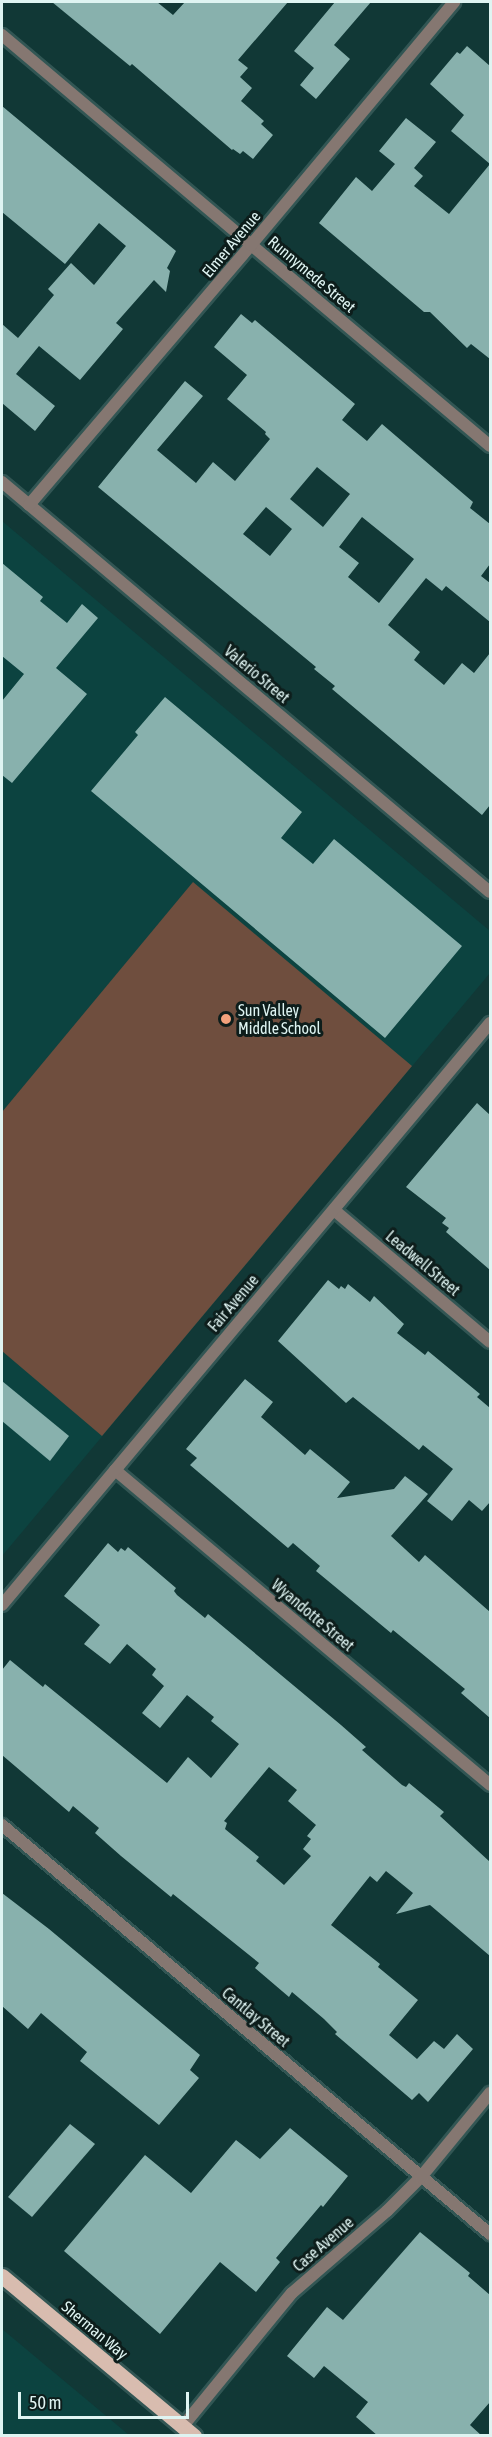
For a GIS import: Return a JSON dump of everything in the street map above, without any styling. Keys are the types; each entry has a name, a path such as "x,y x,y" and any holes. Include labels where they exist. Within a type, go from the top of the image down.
{"main road":[{"name":"Sherman Way","path":"2,2276 189,2431"}],"street":[{"name":"Elmer Avenue","path":"29,505 454,2"},
{"name":"Runnymede Street","path":"2,35 490,446"},
{"name":"Valerio Street","path":"2,482 490,892"},
{"name":"Fair Avenue","path":"2,1605 490,1023"},
{"name":"Leadwell Street","path":"334,1210 490,1342"},
{"name":"Wyandotte Street","path":"115,1470 490,1785"},
{"name":"Cantlay Street","path":"2,1825 490,2234"},
{"name":"Case Avenue","path":"189,2431 292,2293 387,2211 421,2177 490,2093"}],"shaded area":[{"name":"Sun Valley Middle School","path":"2,521 490,931 490,973 2,1556"},
{"path":"193,882 412,1066 102,1436 2,1351 2,1112"},
{"path":"2,2329 129,2435 2,2435"}],"building":[{"path":"52,2 157,2 173,15 185,2 288,2 238,60 248,68 240,77 252,88 241,101 264,121 261,124 273,135 253,159 243,151 240,154 232,150 132,64 130,66"},
{"path":"335,2 371,2 334,45 350,59 316,99 300,85 314,68 294,51"},
{"path":"467,46 490,66 490,164 451,131 464,115 430,84 457,52 460,54"},
{"path":"2,106 176,251 167,268 170,271 166,292 154,280 116,323 123,329 80,380 39,346 16,374 55,406 35,431 2,403 2,324 18,338 54,295 48,289 71,263 94,285 126,246 99,223 65,264 2,212"},
{"path":"406,118 436,142 414,168 423,176 414,186 449,214 490,164 490,359 471,344 467,348 430,312 424,312 319,223 356,177 372,191 395,164 379,151"},
{"path":"241,314 252,323 255,320 355,404 342,420 367,441 382,424 473,502 470,508 490,524 490,564 481,576 490,583 490,622 446,586 442,591 426,578 388,625 420,652 414,660 444,685 462,663 474,673 490,653 490,805 482,815 332,689 335,686 314,669 316,667 98,487 185,381 203,396 157,450 196,483 213,462 235,481 270,439 265,434 266,432 227,399 247,375 214,347","holes":["317,467 350,494 323,527 290,499","266,507 292,529 270,556 243,534","362,517 414,559 379,603 348,577 359,563 339,547"]},
{"path":"2,563 43,597 40,601 67,623 82,604 98,618 56,668 87,694 12,783 2,775 2,701 24,674 2,656"},
{"path":"165,697 302,812 281,838 313,864 334,839 462,946 385,1038 91,791 138,735 135,732"},
{"path":"477,1103 490,1115 490,1270 446,1232 449,1228 442,1223 446,1218 406,1187"},
{"path":"328,1280 339,1289 341,1286 345,1289 348,1284 370,1302 374,1296 404,1324 397,1333 425,1355 428,1351 480,1394 477,1397 490,1408 490,1502 482,1511 469,1500 452,1521 427,1501 453,1469 423,1445 419,1450 353,1397 346,1403 278,1341"},
{"path":"245,1379 273,1402 261,1417 305,1455 310,1449 350,1482 337,1498 394,1489 405,1476 428,1494 391,1536 419,1562 425,1555 490,1612 490,1718 461,1693 465,1689 393,1630 391,1633 316,1571 320,1566 293,1543 288,1548 190,1465 197,1458 186,1449"},
{"path":"2,1381 69,1436 50,1461 2,1421"},
{"path":"108,1543 118,1552 121,1548 125,1551 128,1547 176,1588 174,1591 177,1595 205,1618 208,1614 341,1725 366,1747 362,1750 402,1785 406,1787 409,1783 444,1812 440,1816 490,1862 490,1956 430,1905 396,1914 413,1893 386,1871 377,1882 370,1876 331,1925 380,1964 378,1967 418,2000 389,2035 417,2059 434,2041 444,2049 457,2034 473,2049 428,2102 419,2093 412,2100 335,2034 337,2032 324,2019 292,1992 289,1997 255,1968 259,1963 173,1894 171,1897 121,1856 95,1833 99,1828 73,1806 69,1812 2,1755 2,1670 10,1660 43,1687 45,1684 167,1783 188,1757 211,1778 239,1744 211,1721 214,1717 187,1695 160,1728 142,1713 164,1686 152,1675 156,1669 127,1644 110,1664 84,1644 100,1625 64,1596","holes":["269,1767 297,1790 288,1801 316,1825 307,1836 311,1839 303,1849 311,1856 284,1885 256,1861 259,1857 225,1829 227,1823 224,1821"]},
{"path":"2,1893 49,1929 200,2055 190,2070 199,2078 159,2125 80,2061 87,2052 41,2013 28,2029 2,2006"},
{"path":"70,2124 95,2144 32,2217 8,2197"},
{"path":"290,2128 348,2176 276,2258 280,2262 256,2292 220,2262 160,2334 64,2251 145,2155 191,2193 236,2140 260,2159"},
{"path":"420,2232 470,2273 468,2276 490,2295 490,2402 470,2425 482,2436 378,2436 356,2417 368,2402 324,2366 314,2378 287,2356 327,2307 343,2320"}],"place":[{"name":"Sun Valley Middle School","path":"226,1019"}]}
